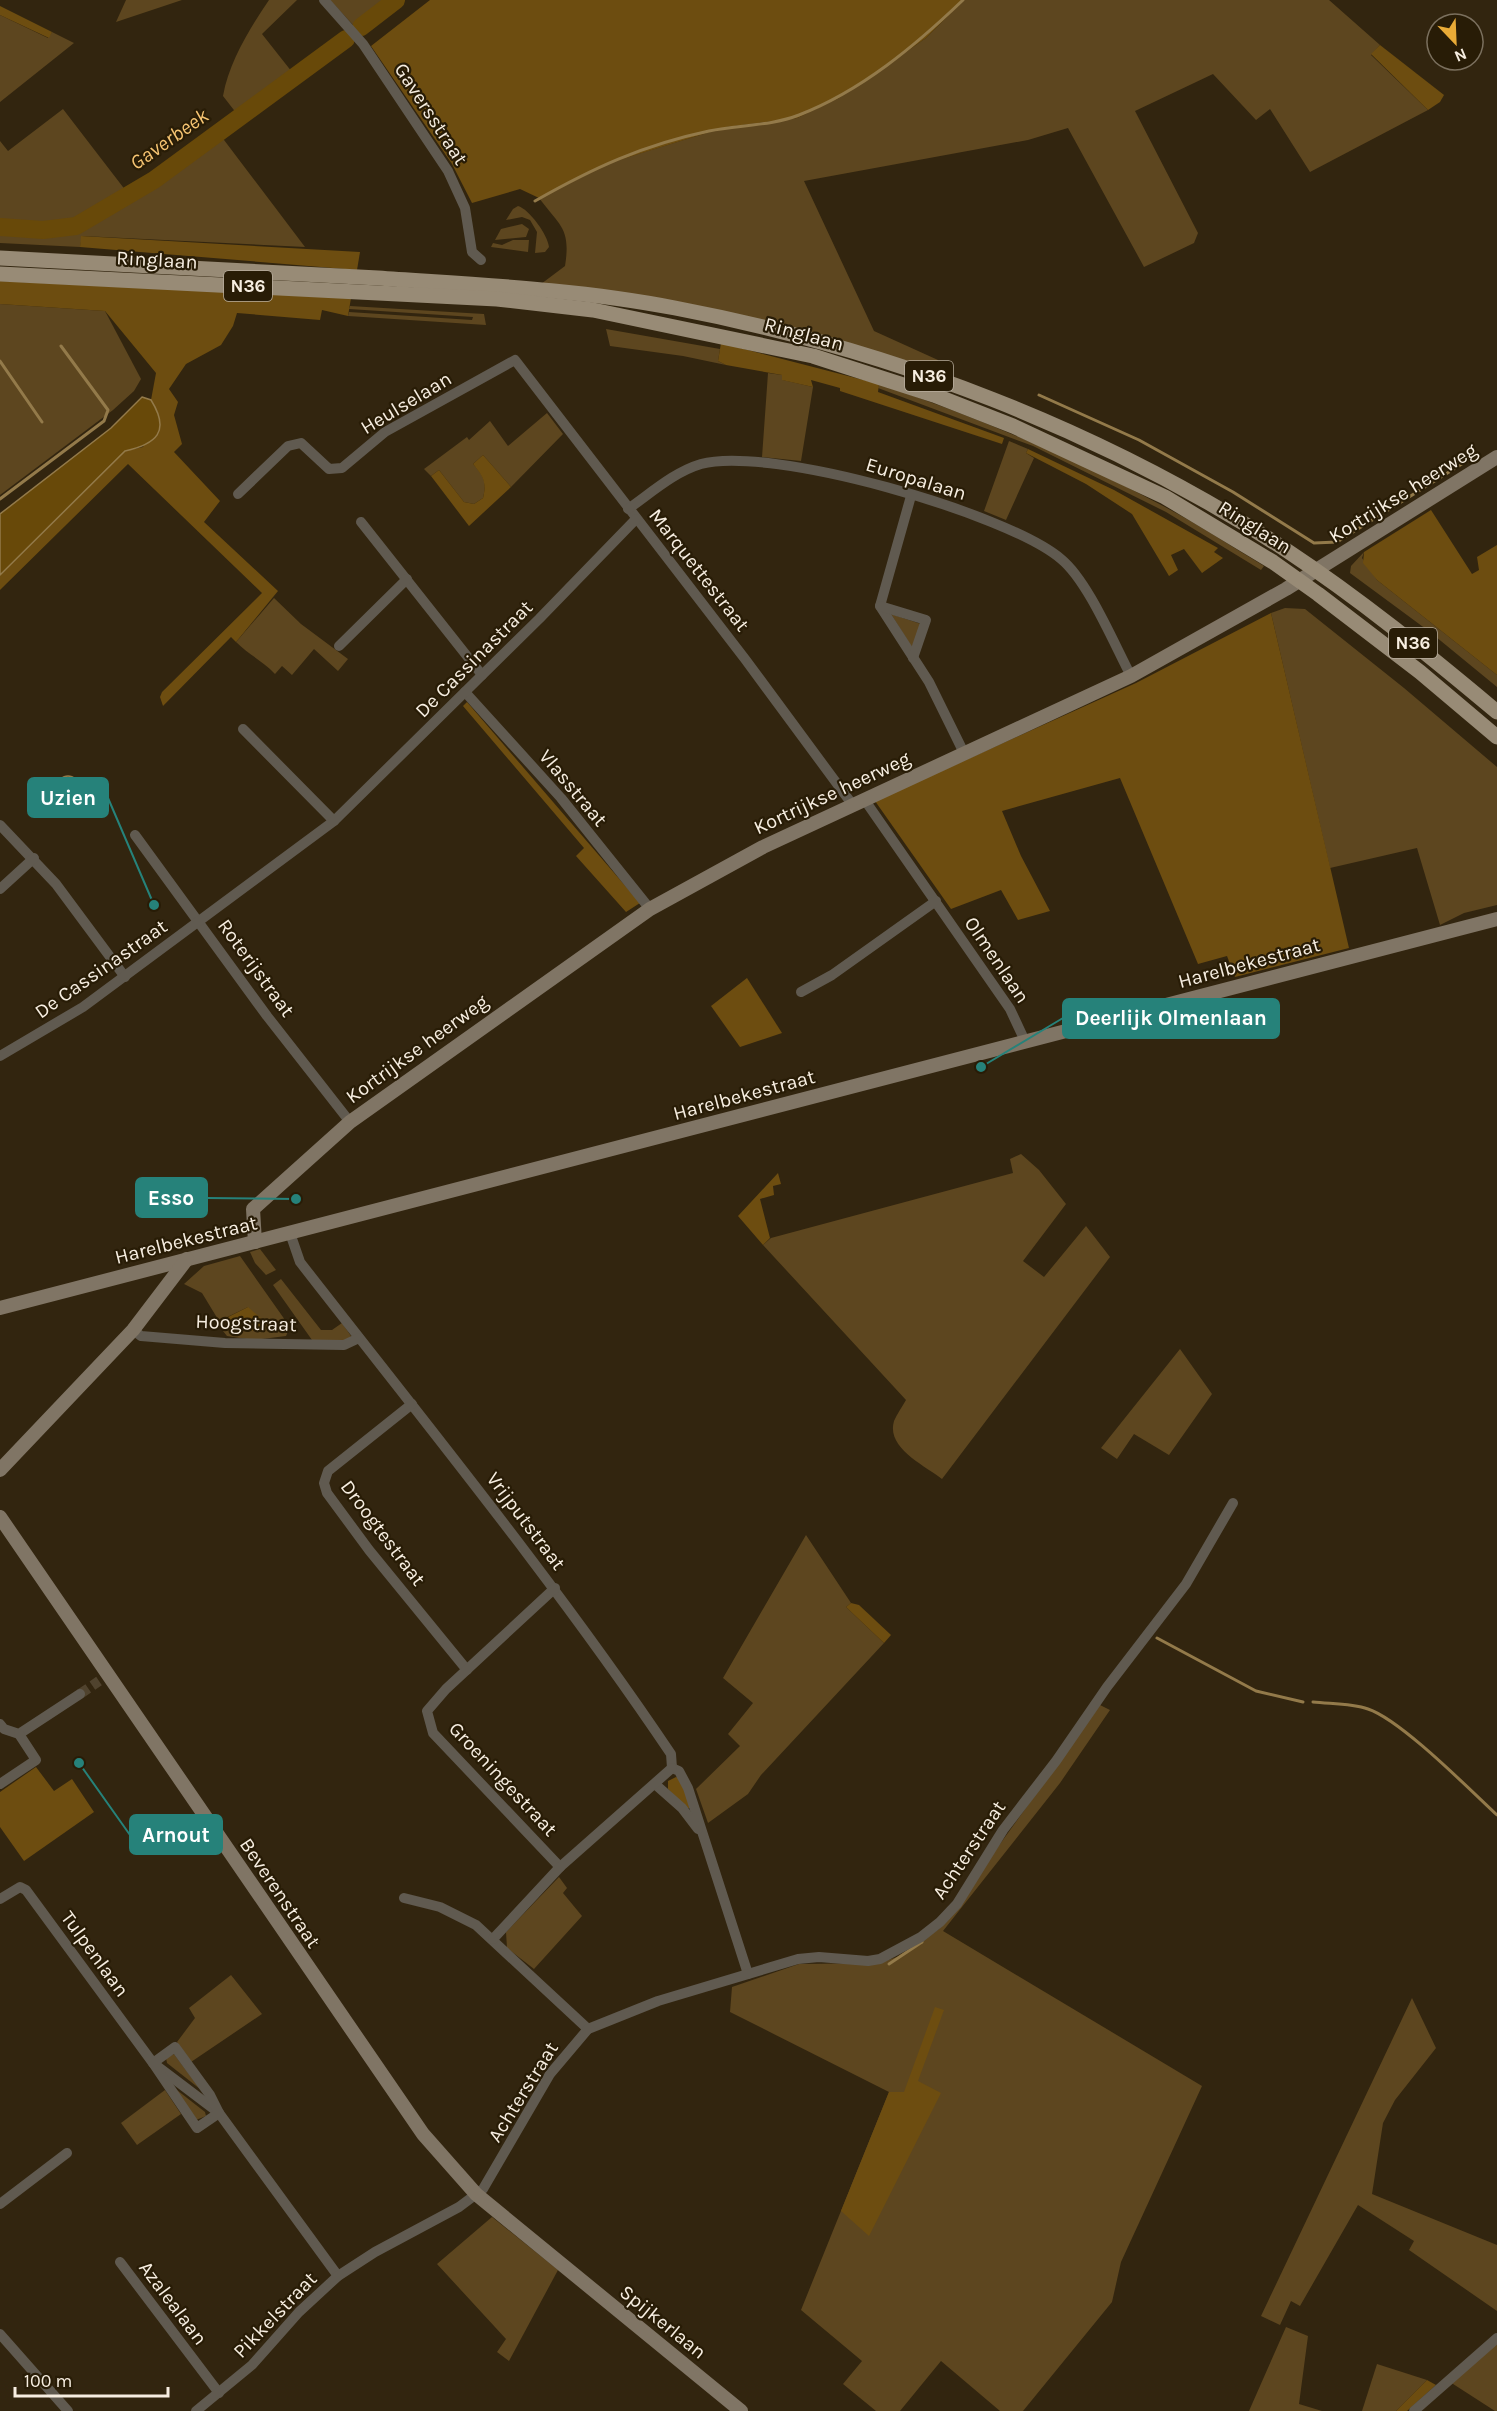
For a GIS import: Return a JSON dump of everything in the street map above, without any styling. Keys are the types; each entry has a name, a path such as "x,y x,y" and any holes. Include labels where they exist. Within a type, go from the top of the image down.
{"main road":[{"name":"Ringlaan","path":"0,258 528,288 674,308 745,323 908,369 987,397 1053,425 1129,460 1211,505 1316,571 1367,607 1497,712"},
{"name":"Ringlaan","path":"0,274 497,300 593,309 747,340 813,356 934,395 1075,453 1210,523 1300,581 1420,672 1497,737"}],"street":[{"name":"Gaversstraat","path":"324,0 363,44 448,171 465,208 471,250 481,260"},
{"name":"Heulselaan","path":"238,494 288,446 296,443 301,443 328,469 342,468 385,432 515,360"},
{"name":"Marquettestraat","path":"515,360 628,509 858,801"},
{"name":"Kortrijkse heerweg","path":"255,1242 253,1209 350,1122 650,909 763,847 1131,676 1300,581 1497,457"},
{"name":"Europalaan","path":"628,509 673,478 701,465 726,461 788,465 832,473 978,517 1061,558 1076,574 1131,676"},
{"path":"911,496 880,606 929,682 964,753"},
{"name":"De Cassinastraat","path":"0,1056 83,1007 334,821 636,519"},
{"path":"361,522 482,675"},
{"path":"339,646 406,579"},
{"path":"880,606 926,620 913,658"},
{"name":"Vlasstraat","path":"465,692 561,798 650,909"},
{"path":"243,729 334,821"},
{"name":"Olmenlaan","path":"858,801 936,901 1010,1009 1025,1041"},
{"path":"0,825 34,858 125,977"},
{"name":"Roterijstraat","path":"135,835 267,1016 350,1122"},
{"path":"0,889 34,858"},
{"path":"801,992 832,975 936,901"},
{"name":"Harelbekestraat","path":"0,1308 1497,919"},
{"name":"Vrijputstraat","path":"290,1233 300,1262 555,1588 671,1754 672,1768 679,1772 688,1788 708,1844 748,1974"},
{"path":"0,1470 133,1330 188,1259"},
{"name":"Hoogstraat","path":"133,1330 141,1336 225,1343 344,1345 359,1338"},
{"name":"Droogtestraat","path":"412,1404 328,1471 324,1483 327,1493 369,1550 467,1670"},
{"name":"Achterstraat","path":"476,2194 490,2181 550,2074 588,2029 658,2001 798,1959 880,1959 921,1937 940,1922 957,1904 1003,1830 1056,1761 1107,1687 1186,1584 1233,1503"},
{"name":"Beverenstraat","path":"0,1517 104,1678 423,2134 476,2194 560,2264"},
{"name":"Groeningestraat","path":"555,1588 433,1702 427,1711 433,1733 560,1867"},
{"path":"19,1734 80,1694"},
{"path":"0,1724 4,1729 19,1734 36,1760 0,1784"},
{"path":"493,1939 502,1926 560,1867 656,1785 672,1768"},
{"name":"Vrijputstraat","path":"656,1785 682,1809 708,1844"},
{"name":"Tulpenlaan","path":"0,1899 20,1887 26,1890 153,2063 169,2090 197,2128 219,2113"},
{"path":"404,1898 454,1912 493,1939 588,2029"},
{"name":"Tulpenlaan","path":"153,2063 175,2047 210,2095 219,2113 338,2276"},
{"name":"Tulpenlaan","path":"153,2063 219,2113"},
{"path":"0,2204 67,2153"},
{"name":"Pikkelstraat","path":"196,2411 252,2365 299,2312 338,2276 375,2252 459,2207 476,2194"},
{"name":"Azalealaan","path":"120,2262 219,2393"},
{"name":"Spijkerlaan","path":"560,2264 741,2411"},
{"path":"0,2334 68,2411"},
{"path":"1414,2411 1497,2338"}],"shaded area":[{"path":"126,0 182,0 116,22"},
{"path":"269,0 297,0 262,34 292,72 237,114 223,96 226,83 241,46"},
{"path":"330,0 390,0 355,27"},
{"path":"430,0 964,0 926,38 839,98 797,118 726,127 613,162 539,198 520,189 472,203 452,164 371,46"},
{"path":"964,0 1329,0 1380,45 1371,55 1428,110 1310,172 1270,109 1256,120 1213,74 1135,111 1198,233 1194,243 1144,267 1068,128 1028,140 804,181 874,331 938,360 934,372 541,284 565,266 566,243 562,228 539,198 612,162 726,127 797,118 839,98 926,38"},
{"path":"0,6 52,32 49,38 0,15"},
{"path":"0,15 48,38 52,32 74,43 0,102"},
{"path":"1380,45 1444,95 1440,102 1428,110 1371,54"},
{"path":"63,109 126,191 74,223 59,226 0,224 0,141 8,151"},
{"path":"221,136 305,247 82,236 80,247 0,243 0,230 59,231 78,228 147,188"},
{"path":"518,206 532,217 542,230 549,247 545,252 535,253 537,232 530,220 522,217 506,220 513,209"},
{"path":"522,224 529,229 526,237 495,240 501,229"},
{"path":"81,236 360,252 357,270 80,247"},
{"path":"513,240 529,240 528,252 491,247 493,243 502,245"},
{"path":"0,281 351,298 348,316 322,310 320,320 237,313 233,326 221,345 186,364 169,389 178,402 174,415 182,444 174,452 220,501 204,522 278,591 236,642 231,637 163,706 160,697 162,692 262,593 128,464 0,590 0,575 125,451 143,447 158,413 151,400 156,373 105,311 0,304"},
{"path":"0,304 105,311 141,379 134,391 113,410 0,495"},
{"path":"350,306 484,314 486,325 348,316 349,312 472,320 473,317 349,309"},
{"path":"606,329 720,349 718,361 726,365 683,356 610,346"},
{"path":"721,343 879,384 878,392 1004,438 1002,444 840,391 840,388 811,380 813,387 782,380 782,375 726,365 718,361"},
{"path":"768,373 782,375 783,380 813,387 801,461 762,457"},
{"path":"879,384 989,424 1095,472 1178,514 1264,566 1261,570 1166,512 1033,446 878,388"},
{"path":"142,397 151,400 157,411 160,428 157,435 145,445 125,451 0,575 0,514 111,428"},
{"path":"547,413 563,434 511,487 483,455 473,464 482,476 485,488 483,498 474,504 464,502 439,470 431,476 424,469 467,437 469,440 490,421 508,446"},
{"path":"1009,441 1028,449 1026,453 1034,458 1006,520 984,511"},
{"path":"1028,449 1114,490 1218,548 1214,552 1223,558 1202,573 1184,549 1171,555 1178,570 1169,576 1132,514 1086,484 1026,453"},
{"path":"483,455 511,487 469,526 431,476 439,470 464,502 474,504 483,498 485,488 482,476 473,464"},
{"path":"1431,510 1472,574 1479,570 1477,557 1497,545 1497,675 1377,580 1363,563 1364,552"},
{"path":"1364,552 1362,558 1377,580 1497,675 1497,687 1430,632 1350,573 1351,566"},
{"path":"274,598 301,624 348,659 338,671 314,649 292,675 282,666 275,674 236,642"},
{"path":"1285,608 1305,609 1404,688 1497,767 1497,905 1464,913 1440,925 1417,848 1330,868 1271,613"},
{"path":"1271,613 1349,948 1235,977 1227,956 1198,964 1120,778 1002,811 1021,856 1050,911 1018,920 1001,890 951,909 875,801 1136,683"},
{"path":"891,614 921,624 913,649"},
{"path":"467,702 640,903 626,912 576,856 584,848 463,706"},
{"path":"68,776 75,779 78,786 75,793 68,796 61,793 58,786 61,779"},
{"path":"747,978 782,1033 740,1047 711,1006"},
{"path":"1021,1154 1039,1170 1066,1204 1023,1261 1044,1277 1086,1226 1110,1257 942,1479 908,1455 896,1439 893,1431 894,1421 906,1400 763,1245 771,1238 1013,1173 1010,1159"},
{"path":"778,1173 781,1184 773,1186 774,1195 760,1199 770,1238 763,1245 738,1216"},
{"path":"260,1249 276,1270 266,1275 255,1263 250,1252"},
{"path":"240,1256 290,1327 286,1336 253,1340 227,1336 223,1331 240,1328 248,1307 219,1321 202,1293 184,1284 204,1266"},
{"path":"281,1279 321,1330 332,1330 342,1323 351,1336 349,1340 312,1340 273,1285"},
{"path":"248,1307 263,1320 263,1328 255,1331 232,1327 228,1317"},
{"path":"1180,1349 1212,1394 1169,1455 1134,1434 1117,1459 1101,1448"},
{"path":"806,1535 851,1603 846,1607 884,1643 761,1775 748,1794 708,1823 696,1789 740,1746 728,1734 753,1703 723,1678"},
{"path":"851,1603 859,1605 891,1635 884,1643 846,1607"},
{"path":"1100,1705 1110,1710 1060,1783 943,1931 1202,2086 1121,2262 1112,2302 1023,2411 1000,2411 941,2361 900,2411 876,2411 843,2384 862,2361 801,2310 889,2092 730,2012 732,1987 799,1964 879,1963 897,1957 939,1929"},
{"path":"36,1767 54,1791 72,1779 94,1812 24,1861 0,1827 0,1792"},
{"path":"676,1777 681,1779 690,1808 686,1808 668,1789 668,1781"},
{"path":"559,1877 567,1888 563,1893 582,1916 534,1969 507,1948 506,1932"},
{"path":"231,1975 262,2014 191,2062 177,2042 195,2018 189,2008"},
{"path":"1412,1998 1436,2048 1395,2100 1383,2123 1372,2194 1497,2245 1497,2311 1409,2250 1414,2241 1358,2205 1300,2306 1291,2301 1280,2325 1261,2316"},
{"path":"935,2007 944,2010 918,2081 941,2093 869,2236 841,2211 889,2092 904,2092"},
{"path":"174,2054 200,2089 167,2063 166,2058"},
{"path":"173,2087 205,2112 206,2116 196,2120"},
{"path":"165,2090 181,2114 137,2145 121,2123"},
{"path":"492,2217 558,2270 509,2361 497,2352 506,2339 437,2264"},
{"path":"1286,2327 1308,2336 1299,2404 1322,2411 1249,2411"},
{"path":"1497,2343 1497,2411 1495,2411 1450,2382"},
{"path":"1377,2364 1427,2380 1396,2411 1362,2411"},
{"path":"1427,2380 1436,2385 1407,2411 1396,2411"}],"waterway":[{"name":"Gaverbeek","path":"361,27 396,0"},
{"path":"535,201 598,168 662,143 709,131 788,119 822,105 886,66 963,0"},
{"name":"Gaverbeek","path":"0,227 43,230 76,226 154,180 346,39"},
{"path":"0,499 104,421 108,410 61,346"},
{"path":"0,361 42,422"},
{"path":"1039,395 1139,440 1233,492 1314,543 1337,542 1473,457"},
{"path":"1157,1638 1256,1691 1303,1702"},
{"path":"1313,1702 1355,1706 1382,1716 1434,1756 1497,1815"},
{"path":"889,1964 922,1942"}],"tunnel":[{"path":"80,1694 99,1681"}],"place":[{"name":"Uzien","path":"154,905"},
{"name":"Deerlijk Olmenlaan","path":"981,1067"},
{"name":"Esso","path":"296,1199"},
{"name":"Arnout","path":"79,1763"}]}
